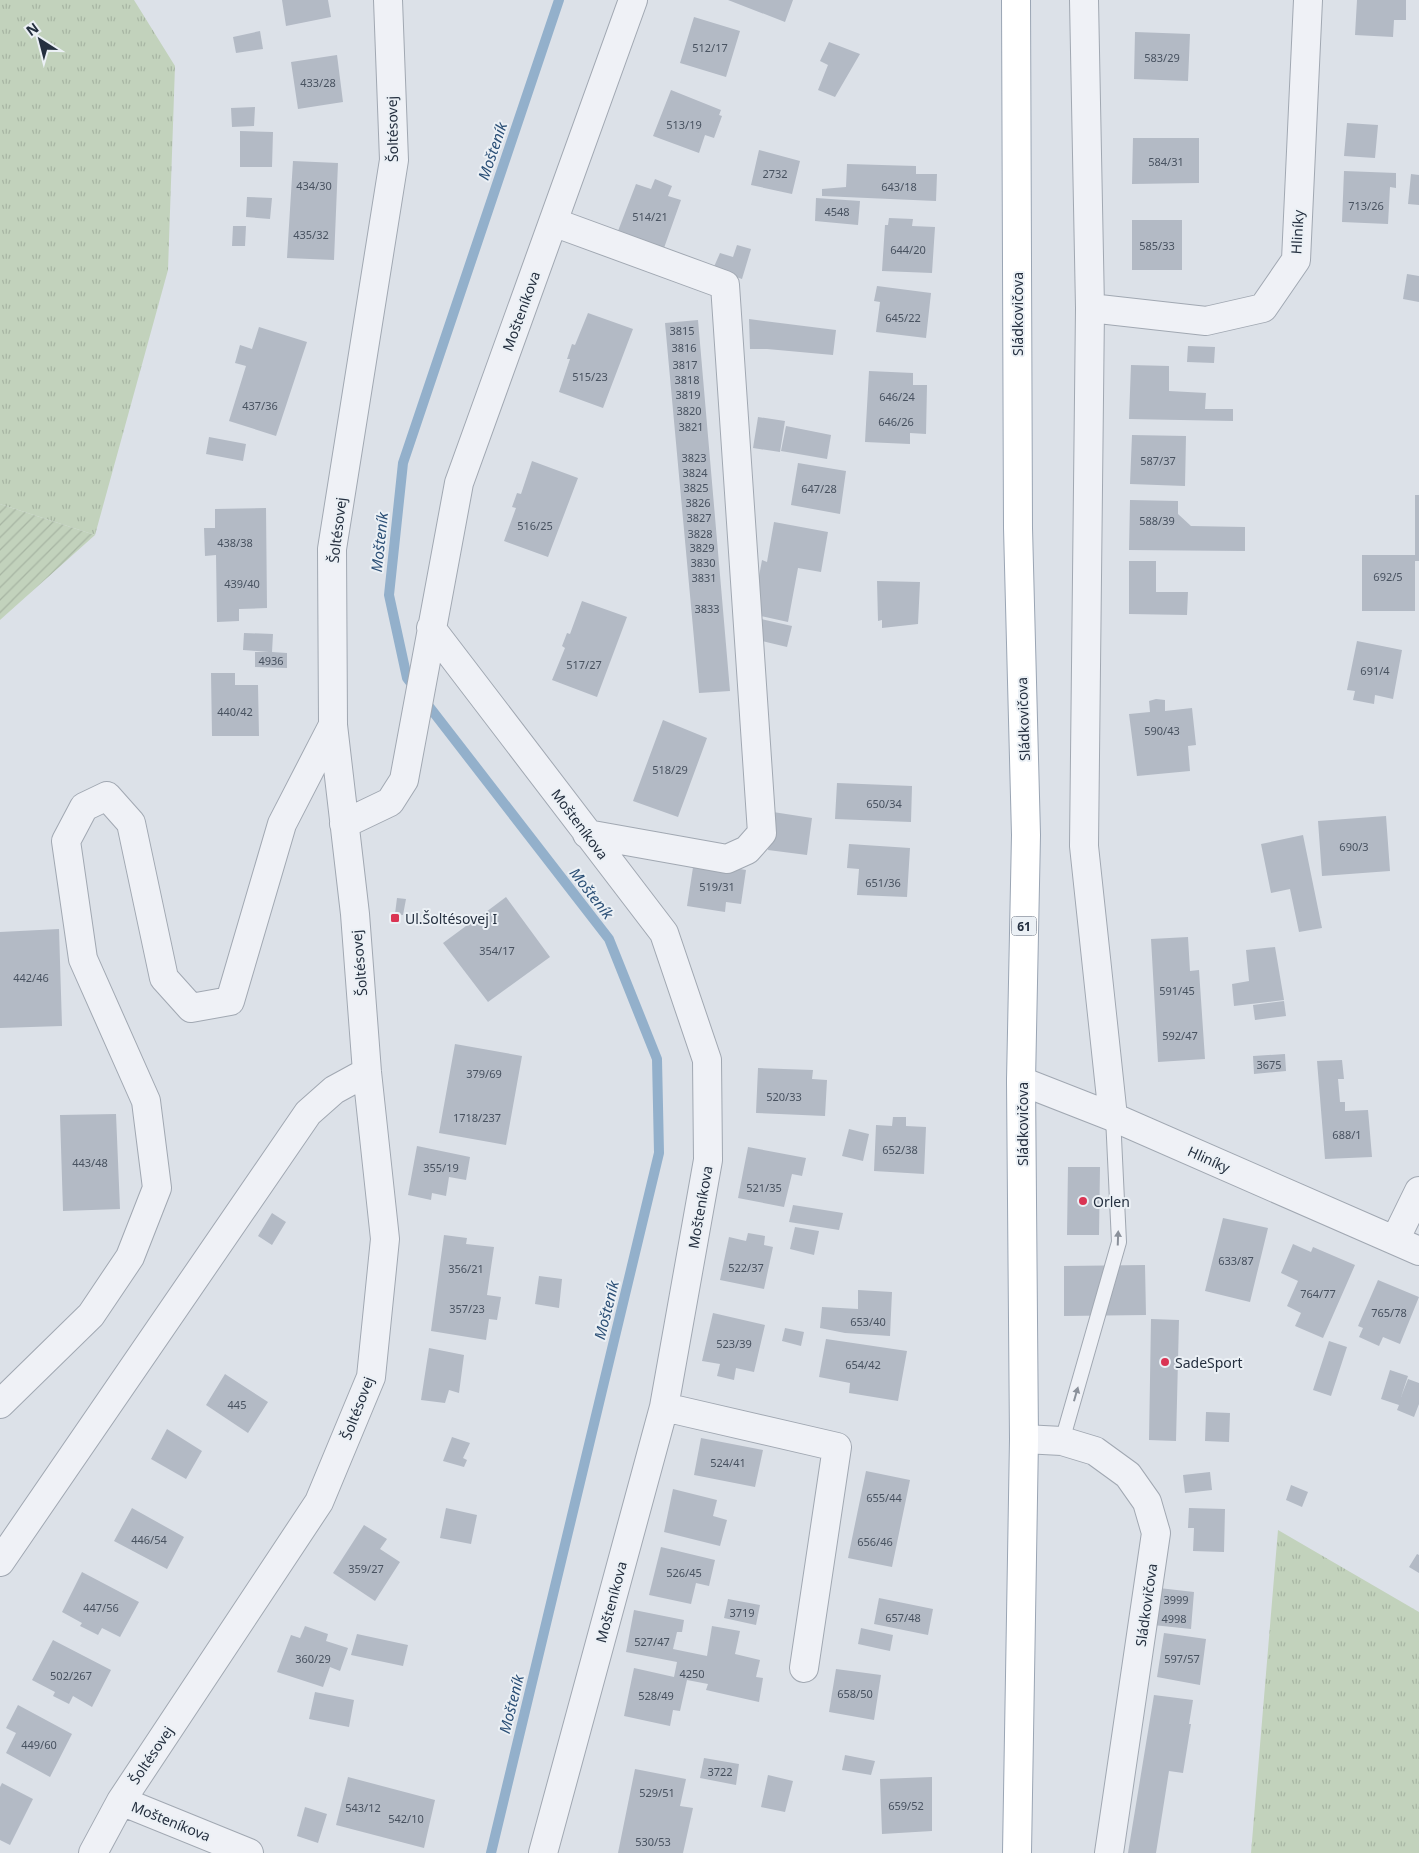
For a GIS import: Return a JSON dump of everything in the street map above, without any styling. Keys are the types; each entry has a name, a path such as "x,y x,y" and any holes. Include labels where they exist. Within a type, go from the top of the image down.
{"main road":[{"name":"Sládkovičova","path":"1016,0 1018,528 1026,836 1021,1080 1024,1439 1016,1853"}],"street":[{"name":"Šoltésovej","path":"93,1853 121,1801 319,1502 371,1378 385,1239 367,1072 355,914 333,725 332,549 394,160 388,0"},
{"name":"Mošteníkova","path":"344,824 390,802 404,780 459,483 633,0"},
{"path":"1084,0 1090,308 1084,846 1113,1117"},
{"name":"Hliníky","path":"1090,308 1206,322 1263,308 1296,260 1308,0"},
{"path":"553,222 725,285 762,833 747,850 727,859 587,834"},
{"name":"Mošteníkova","path":"432,628 664,933 707,1060 708,1160 664,1408 543,1853"},
{"path":"0,1404 91,1315 130,1257 157,1188 146,1101 83,959 66,841 84,807 107,796 131,823 164,978 191,1008 230,1001 282,824 333,725"},
{"path":"0,1562 308,1113 334,1090 367,1072"},
{"name":"Hliníky","path":"1021,1080 1113,1117 1407,1246 1419,1190"},
{"path":"664,1408 837,1448 804,1668"},
{"name":"Sládkovičova","path":"1024,1439 1062,1441 1095,1451 1128,1475 1147,1502 1156,1533 1109,1853"},
{"name":"Mošteníkova","path":"121,1801 250,1853"}],"lane":[{"path":"1062,1441 1119,1242 1113,1117"}],"green space":[{"path":"0,0 134,0 175,66 168,270 95,535 0,504"},
{"path":"0,504 95,535 0,620"},
{"path":"1278,1530 1419,1612 1419,1853 1251,1853"}],"building":[{"path":"282,0 328,0 331,17 286,26"},
{"path":"728,0 793,0 785,22"},
{"path":"1357,0 1406,0 1406,20 1394,20 1393,37 1355,35"},
{"path":"694,17 740,31 726,77 680,63"},
{"path":"260,31 263,49 236,53 233,37"},
{"path":"1135,32 1190,34 1188,81 1134,79"},
{"path":"829,42 860,54 835,97 818,90 828,65 820,61"},
{"path":"337,55 343,102 298,109 291,62"},
{"path":"671,90 721,110 719,115 722,116 714,138 705,135 699,153 653,136"},
{"path":"255,107 254,126 232,127 231,108"},
{"path":"1347,123 1378,125 1375,158 1344,156"},
{"path":"240,131 273,132 272,167 240,167"},
{"path":"1133,138 1199,138 1199,183 1132,184"},
{"path":"759,150 800,161 792,194 751,185"},
{"path":"293,161 338,163 334,260 287,258"},
{"path":"847,164 916,166 916,174 937,174 936,201 822,196 822,189 846,187"},
{"path":"1344,171 1396,173 1396,188 1390,187 1388,224 1342,222"},
{"path":"1411,174 1419,175 1419,205 1408,204"},
{"path":"655,179 672,186 668,196 681,200 664,248 618,231 636,184 651,189"},
{"path":"247,197 272,198 270,219 246,217"},
{"path":"816,198 860,201 858,225 815,221"},
{"path":"889,218 913,219 912,226 935,227 932,273 882,271 885,225 888,225"},
{"path":"1132,220 1182,220 1182,270 1132,270"},
{"path":"233,226 246,226 245,246 232,246"},
{"path":"737,245 751,249 742,279 713,269 720,253 733,257"},
{"path":"1407,274 1419,276 1419,302 1403,299"},
{"path":"877,286 931,293 926,338 876,332 880,302 874,301"},
{"path":"588,313 633,329 603,408 559,392 570,359 567,359 572,344 575,345"},
{"path":"749,319 836,330 833,355 750,349"},
{"path":"698,320 730,691 699,693 665,323"},
{"path":"259,327 307,342 276,436 229,421 246,366 235,363 240,345 252,349"},
{"path":"1188,346 1215,347 1214,363 1187,362"},
{"path":"1131,365 1169,366 1169,391 1206,393 1205,409 1233,409 1233,421 1129,419"},
{"path":"869,371 913,373 913,385 927,385 926,434 910,433 910,444 865,442"},
{"path":"758,417 785,421 780,452 753,448"},
{"path":"786,426 831,435 827,459 781,451"},
{"path":"1132,435 1186,436 1185,486 1130,484"},
{"path":"209,437 246,444 243,461 206,454"},
{"path":"532,461 578,478 548,557 504,541 516,508 512,507 517,493 521,494"},
{"path":"798,463 846,471 840,514 791,505"},
{"path":"1415,495 1419,495 1419,561 1415,561 1415,611 1362,611 1362,555 1415,555"},
{"path":"1130,500 1178,501 1178,514 1191,526 1245,527 1245,551 1129,550"},
{"path":"266,508 267,608 239,609 239,621 217,622 216,555 205,556 204,528 215,528 215,509"},
{"path":"774,522 828,532 821,572 798,568 788,622 752,614 762,560 767,562"},
{"path":"1129,561 1156,561 1156,592 1188,592 1187,615 1129,614"},
{"path":"877,581 920,582 918,624 882,628 882,620 878,621"},
{"path":"582,601 627,617 597,697 552,680 565,648 562,646 567,633 570,634"},
{"path":"757,618 792,626 787,647 753,639"},
{"path":"244,633 273,634 272,652 287,653 287,668 255,667 255,652 269,652 243,650"},
{"path":"1357,641 1402,650 1393,699 1375,695 1374,704 1353,700 1355,691 1347,690"},
{"path":"211,673 235,673 235,685 258,685 259,736 212,736"},
{"path":"1156,699 1165,700 1165,711 1192,708 1196,745 1188,746 1190,771 1137,776 1129,714 1150,712 1149,701"},
{"path":"663,720 707,738 678,817 633,801"},
{"path":"837,783 912,786 911,822 835,819"},
{"path":"773,812 812,818 807,855 768,850"},
{"path":"1386,816 1390,871 1322,876 1318,821"},
{"path":"1303,835 1322,928 1299,932 1290,889 1271,893 1261,844"},
{"path":"849,844 910,848 907,897 857,895 859,869 847,868"},
{"path":"694,861 746,870 741,904 726,902 725,912 687,906"},
{"path":"506,897 550,957 488,1002 443,943 466,926 465,924 468,921 470,924"},
{"path":"397,898 406,899 403,915 395,914"},
{"path":"59,929 62,1026 0,1028 0,932"},
{"path":"1188,937 1190,971 1199,970 1205,1059 1158,1062 1151,939"},
{"path":"1275,947 1284,1000 1234,1006 1232,984 1249,981 1246,950"},
{"path":"1284,1001 1286,1016 1255,1020 1253,1005"},
{"path":"455,1044 522,1056 506,1145 439,1133"},
{"path":"1285,1054 1286,1071 1254,1074 1253,1056"},
{"path":"1342,1060 1344,1079 1338,1079 1340,1102 1345,1102 1345,1111 1368,1110 1372,1157 1325,1159 1317,1061"},
{"path":"758,1068 813,1070 812,1079 827,1080 825,1116 756,1113"},
{"path":"116,1114 120,1209 63,1211 60,1115"},
{"path":"893,1117 906,1117 906,1126 926,1127 924,1174 874,1171 876,1125 892,1126"},
{"path":"849,1129 869,1134 863,1161 842,1156"},
{"path":"417,1146 470,1157 466,1180 449,1177 446,1196 432,1193 431,1200 408,1195"},
{"path":"748,1147 806,1158 802,1176 792,1174 784,1207 738,1198"},
{"name":"Orlen","path":"1068,1167 1100,1167 1099,1235 1067,1235"},
{"path":"793,1205 843,1213 839,1230 789,1222"},
{"path":"272,1213 286,1222 272,1245 258,1236"},
{"path":"1223,1218 1268,1228 1250,1302 1205,1291"},
{"path":"795,1227 819,1231 814,1255 790,1249"},
{"path":"748,1233 765,1236 764,1245 773,1247 764,1289 720,1280 729,1237 746,1241"},
{"path":"444,1235 467,1238 466,1244 494,1247 487,1295 501,1297 497,1320 489,1319 486,1340 431,1331"},
{"path":"1293,1244 1311,1252 1313,1247 1355,1265 1323,1338 1295,1326 1301,1313 1287,1306 1298,1281 1281,1273"},
{"path":"1145,1265 1146,1315 1064,1316 1064,1266"},
{"path":"539,1276 562,1279 559,1308 535,1304"},
{"path":"1378,1280 1419,1297 1400,1344 1383,1337 1379,1346 1359,1337 1363,1328 1358,1326"},
{"path":"858,1290 892,1292 890,1336 845,1333 820,1328 822,1307 858,1309"},
{"path":"713,1313 765,1325 754,1372 736,1368 734,1380 717,1376 720,1364 702,1361"},
{"path":"1151,1319 1179,1320 1176,1441 1149,1440"},
{"path":"785,1328 804,1332 801,1346 782,1341"},
{"path":"826,1339 907,1351 898,1401 849,1393 850,1383 819,1377"},
{"path":"1329,1341 1347,1347 1331,1396 1313,1390"},
{"path":"429,1348 464,1355 459,1393 449,1390 445,1403 421,1400"},
{"path":"1390,1370 1408,1376 1401,1397 1408,1379 1419,1383 1419,1404 1414,1417 1397,1410 1399,1405 1381,1399"},
{"path":"225,1374 268,1402 248,1433 206,1405"},
{"path":"1206,1412 1230,1413 1229,1442 1205,1441"},
{"path":"167,1429 202,1451 186,1479 151,1459"},
{"path":"452,1437 470,1443 463,1458 467,1460 464,1467 443,1461"},
{"path":"701,1438 763,1450 755,1487 694,1475"},
{"path":"866,1471 910,1480 892,1567 848,1558"},
{"path":"1210,1472 1212,1490 1185,1493 1183,1475"},
{"path":"1291,1485 1308,1492 1302,1507 1286,1500"},
{"path":"673,1489 717,1500 713,1516 727,1520 720,1546 664,1532"},
{"path":"132,1508 184,1537 167,1569 114,1541"},
{"path":"446,1508 477,1515 471,1544 440,1538"},
{"path":"1189,1508 1225,1509 1224,1552 1193,1551 1194,1528 1188,1528"},
{"path":"364,1525 387,1539 380,1549 400,1562 375,1601 333,1573"},
{"path":"661,1547 715,1560 709,1586 696,1583 691,1604 649,1595"},
{"path":"1417,1554 1419,1555 1419,1573 1409,1567"},
{"path":"82,1572 139,1602 120,1637 102,1628 98,1635 80,1626 82,1623 62,1612"},
{"path":"1159,1588 1194,1592 1191,1629 1153,1625"},
{"path":"879,1598 933,1609 928,1635 874,1624"},
{"path":"728,1599 760,1605 756,1625 724,1618"},
{"path":"634,1610 684,1620 682,1632 677,1632 673,1649 707,1656 712,1626 740,1631 735,1654 760,1660 756,1677 763,1678 759,1702 706,1690 708,1684 687,1680 680,1711 673,1710 670,1726 624,1716 634,1668 674,1677 677,1662 626,1652"},
{"path":"305,1626 328,1634 326,1641 348,1648 340,1671 330,1667 323,1687 277,1672 291,1635 300,1638"},
{"path":"861,1628 893,1635 890,1651 858,1644"},
{"path":"1164,1633 1206,1639 1200,1685 1157,1677"},
{"path":"357,1634 408,1645 403,1666 351,1655"},
{"path":"53,1640 111,1670 92,1707 73,1696 69,1704 53,1696 55,1692 32,1680"},
{"path":"836,1669 881,1675 874,1720 829,1712"},
{"path":"315,1692 354,1700 349,1727 309,1719"},
{"path":"1154,1695 1193,1700 1183,1773 1169,1771 1156,1853 1128,1853"},
{"path":"18,1705 72,1734 50,1777 6,1753 16,1733 6,1728"},
{"path":"845,1755 875,1761 871,1775 842,1770"},
{"path":"704,1758 739,1764 736,1785 700,1778"},
{"path":"635,1769 686,1779 680,1806 693,1808 683,1853 618,1853"},
{"path":"768,1775 793,1781 785,1812 761,1807"},
{"path":"348,1777 435,1800 424,1848 336,1825"},
{"path":"932,1777 932,1831 882,1834 880,1779"},
{"path":"2,1783 33,1799 10,1845 0,1840 0,1787"},
{"path":"305,1807 327,1814 318,1843 297,1836"}],"waterway":[{"name":"Mošteník","path":"491,1853 659,1153 657,1059 609,939 407,678 389,595 403,463 559,0"}],"place":[{"name":"Ul.Šoltésovej I","path":"395,918"},
{"name":"Orlen","path":"1083,1201"},
{"name":"SadeSport","path":"1165,1362"}]}
